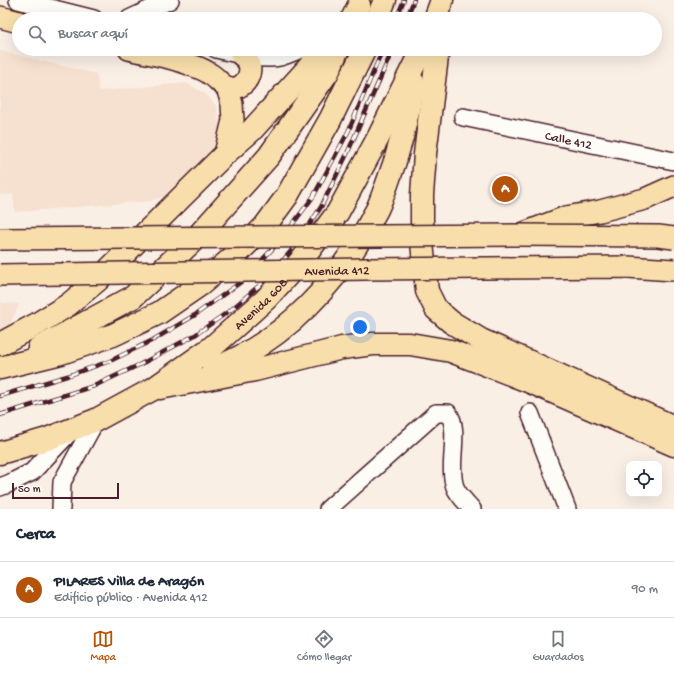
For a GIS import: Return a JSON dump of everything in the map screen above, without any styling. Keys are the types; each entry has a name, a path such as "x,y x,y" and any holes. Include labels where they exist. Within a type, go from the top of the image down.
{"highway":[{"path":"380,12 385,0"},
{"path":"438,12 443,0"},
{"path":"442,12 443,0"},
{"path":"0,344 68,305 98,280 225,154 257,125 310,66 317,56"},
{"path":"0,367 52,343 133,297 196,238 269,156 328,72 335,56"},
{"path":"0,367 61,353 113,335 159,313 200,285 238,253 265,226 287,196 330,120 362,56"},
{"path":"153,389 192,377 229,363 268,340 320,294 350,256 376,212 396,159 409,112 419,56"},
{"name":"Avenida 608","path":"0,453 47,439 96,420 153,389 211,348 266,299 305,256 338,212 378,138 419,56"},
{"path":"437,56 425,154 422,195 422,243 427,291 436,309 451,322 481,340 674,426"},
{"path":"153,389 254,370 342,348 373,344 410,344 451,351 528,381 674,445"}],"main road":[{"path":"0,17 12,20"},
{"path":"157,56 190,64 211,74 227,87 233,88 239,86 248,78 250,68 249,63 243,56"},
{"path":"225,154 233,120 232,104 227,87"},
{"path":"517,235 566,217 600,211 645,199 674,186"},
{"path":"0,239 517,235 658,236 674,238"},
{"name":"Avenida 412","path":"0,275 366,269 627,267 674,270"}],"street":[{"path":"18,0 66,12"},
{"path":"144,12 170,0"},
{"path":"252,56 273,58 284,56"},
{"name":"Calle 412","path":"464,117 674,161"},
{"path":"328,509 436,413 442,412 448,413 453,419 454,434 452,474 455,488 472,509"},
{"path":"530,413 567,509"},
{"path":"61,509 62,482 96,420"},
{"path":"0,487 32,472 72,429"}],"shaded area":[{"path":"0,51 12,54 12,56 21,56 96,74 99,91 186,83 206,94 216,106 220,127 218,142 194,174 163,197 150,201 15,212 13,194 0,195"},
{"path":"0,303 19,304 10,325 0,330"}],"railway":[{"path":"399,12 404,0"},
{"path":"409,12 414,0"},
{"path":"0,396 67,376 110,361 153,340 195,315 241,282 280,241 313,197 348,132 380,56"},
{"path":"0,415 94,386 141,364 195,335 232,309 268,278 297,244 321,207 347,154 390,56"}],"place":[{"name":"PILARES Villa de Aragón","path":"505,189"}]}
